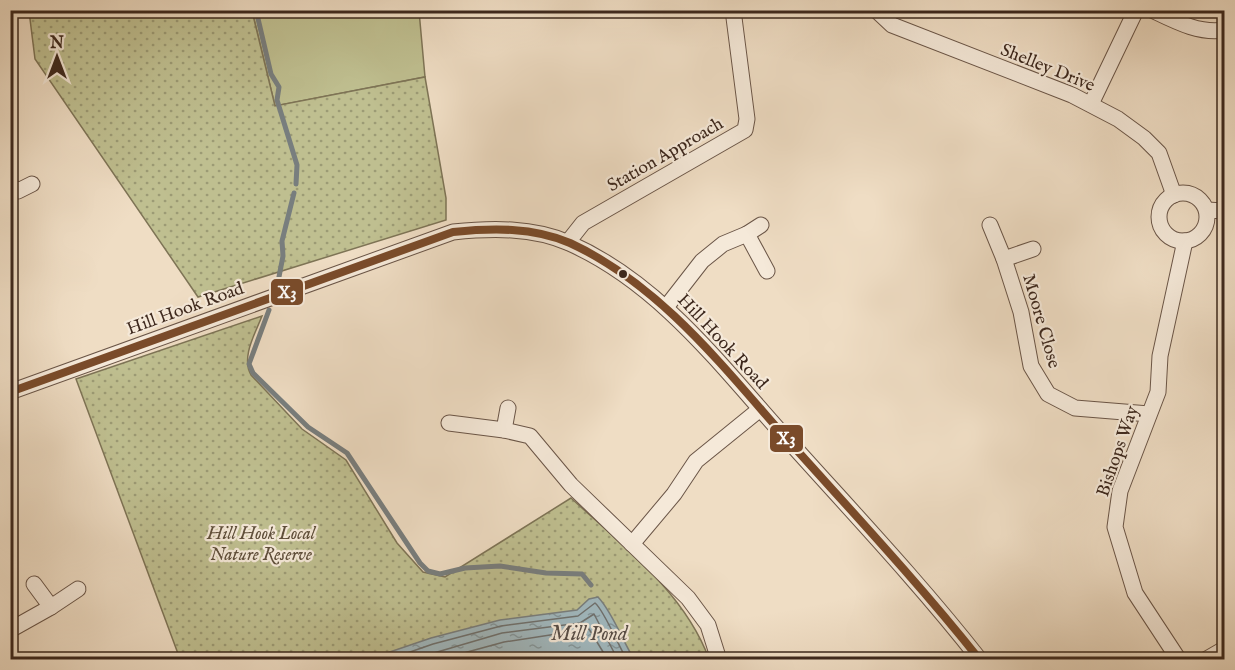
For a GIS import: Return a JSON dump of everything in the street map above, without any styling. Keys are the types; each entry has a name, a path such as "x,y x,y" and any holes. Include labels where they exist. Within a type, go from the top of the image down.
{"street":[{"name":"Station Approach","path":"568,242 583,223 745,130 747,119 734,10"},
{"name":"Shelley Drive","path":"876,10 892,25 1091,104 1144,138 1158,153 1174,195"},
{"path":"1091,104 1136,10"},
{"path":"1152,10 1186,26 1213,32 1224,30"},
{"path":"13,193 32,183"},
{"path":"1192,194 1207,210 1204,230 1197,237 1185,241 1170,237 1160,226 1161,206 1174,195 1192,194"},
{"path":"1207,210 1224,211"},
{"path":"667,306 702,261 723,244 761,225"},
{"name":"Moore Close","path":"990,225 1021,312 1031,366 1048,394 1076,408 1149,414"},
{"name":"Hill Hook Road","path":"10,392 453,232 490,228 535,234 568,242 608,264 667,306 964,639 980,660"},
{"path":"747,234 767,271"},
{"name":"Bishops Way","path":"1179,660 1134,593 1115,527 1120,491 1158,392 1160,356 1185,241"},
{"name":"Moore Close","path":"1004,259 1033,249"},
{"path":"504,430 508,408"},
{"path":"632,544 674,494 696,460 760,410"},
{"path":"449,423 504,430 530,436 546,452 571,486 688,598 708,625 719,660"},
{"path":"34,584 51,607"},
{"path":"10,630 78,589"},
{"path":"1205,660 1224,649"}],"green space":[{"path":"29,11 252,11 275,106 425,77 446,198 446,220 198,297 35,59"},
{"path":"252,11 419,11 425,77 275,106"},
{"name":"Hill Hook Local Nature Reserve","path":"262,316 248,353 248,368 251,375 302,429 346,460 397,543 423,572 445,577 571,498 631,552 668,591 698,635 709,659 180,659 76,379"}],"water":[{"name":"Mill Pond","path":"598,597 634,659 369,659 431,638 500,620 577,610 589,599"}],"waterway":[{"path":"256,10 271,74 279,87 277,100 297,165 296,184"},
{"path":"278,282 283,256 282,241 294,193"},
{"path":"269,310 249,364 253,373 308,427 347,453 420,563 428,571 440,574 465,568 500,566 546,573 582,574 591,585"}],"transit line":[{"name":"X3","path":"10,392 453,232 512,230 542,234 570,243 604,261 635,282 692,333 935,605 980,660"}]}
